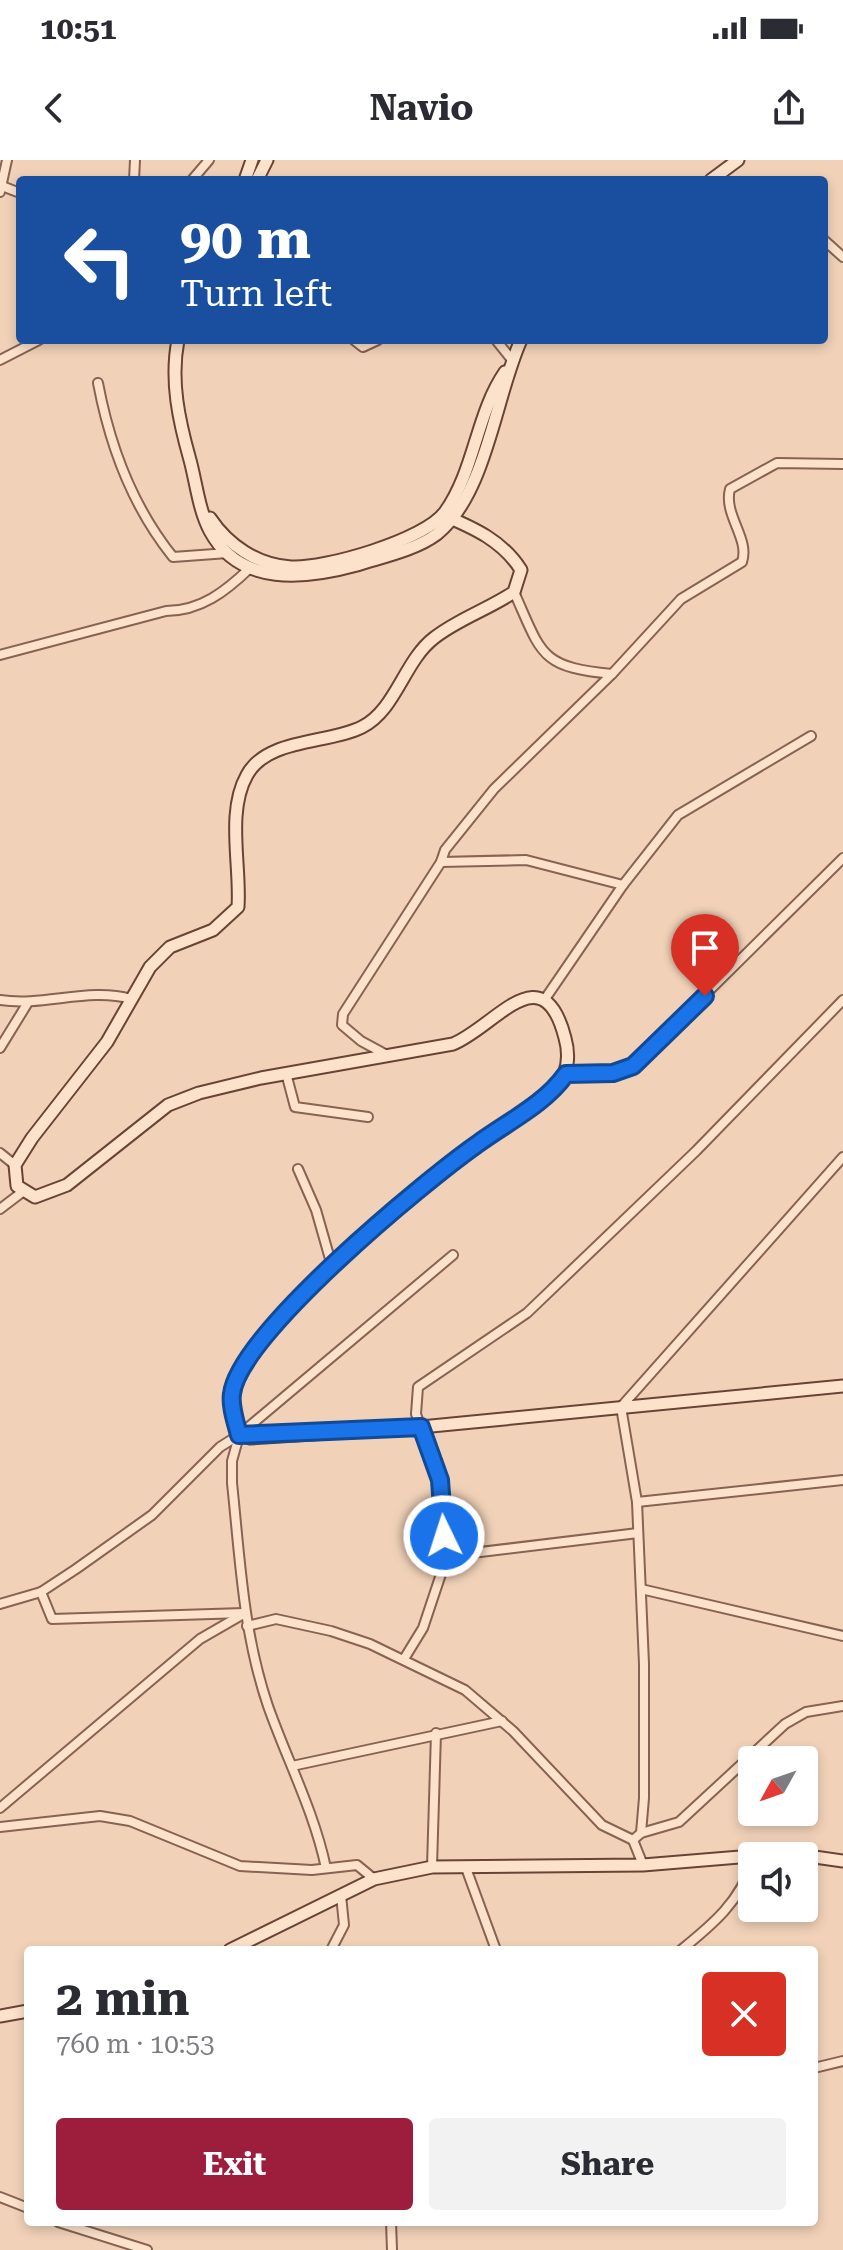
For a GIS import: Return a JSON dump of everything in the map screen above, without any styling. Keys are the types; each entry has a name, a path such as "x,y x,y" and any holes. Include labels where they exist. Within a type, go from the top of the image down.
{"street":[{"path":"1,189 7,160"},
{"path":"195,176 209,160"},
{"path":"716,176 738,160"},
{"path":"828,244 843,257"},
{"path":"0,360 31,344"},
{"path":"178,344 174,383 180,420 210,531 228,553 250,568 276,576 303,577 352,566 435,536 488,441 519,344"},
{"path":"499,344 511,362"},
{"path":"98,383 107,430 143,516 161,542 173,557 228,553"},
{"path":"385,1054 361,1041 342,1025 343,1014 441,862 445,850 494,789 612,674 681,599 742,562 745,553 726,504 730,489 777,463 843,464"},
{"path":"203,507 215,525 242,552 291,567 395,543 447,517"},
{"path":"447,517 489,536 510,553 521,570 514,592 541,652 574,671 612,674"},
{"path":"0,655 166,611 181,611 220,596 250,568"},
{"path":"326,1868 268,1704 247,1626 232,1483 232,1461 239,1435 232,1393 245,1364 262,1339 332,1266 473,1146 553,1092 566,1074 567,1043 559,1016 545,999 528,996 507,1006 466,1038 453,1044 286,1073 199,1093 168,1105 67,1185 35,1197 17,1186 15,1165 32,1138 98,1054 150,967 170,947 213,930 238,907 238,793 249,771 265,756 293,746 342,737 367,725 384,708 405,671 434,638 514,592"},
{"path":"545,999 623,885 678,815 811,736"},
{"path":"566,1074 613,1073 633,1066 843,858"},
{"path":"441,862 526,860 623,885"},
{"path":"0,1000 27,1004 113,994 131,999"},
{"path":"404,1659 423,1628 447,1556 440,1480 416,1414 418,1387 527,1313 696,1151 843,1000"},
{"path":"0,1048 27,1004"},
{"path":"286,1073 295,1107 368,1117"},
{"path":"0,1153 15,1165"},
{"path":"621,1407 843,1157"},
{"path":"298,1169 316,1210 332,1266"},
{"path":"0,1209 25,1190"},
{"path":"0,1604 41,1592 152,1515 220,1447 239,1435 453,1255"},
{"path":"239,1435 421,1427 843,1386"},
{"path":"621,1407 637,1502 644,1679 637,1836 643,1865"},
{"path":"637,1502 843,1480"},
{"path":"447,1556 638,1533"},
{"path":"641,1589 843,1636"},
{"path":"41,1592 52,1619 245,1613"},
{"path":"0,1808 200,1639 245,1613"},
{"path":"247,1626 276,1619 300,1622 370,1644 465,1690 502,1721 602,1825 637,1836 679,1822 785,1724 806,1712 843,1706"},
{"path":"292,1766 502,1721"},
{"path":"432,1867 436,1733"},
{"path":"0,1827 100,1816 130,1821 240,1866 312,1870 357,1865 374,1879"},
{"path":"818,1857 843,1861"},
{"path":"238,1946 374,1879 432,1867 643,1865 738,1858"},
{"path":"466,1868 495,1946"},
{"path":"686,1946 718,1921 738,1893"},
{"path":"333,1946 344,1925 341,1895"},
{"path":"0,2016 24,2012"},
{"path":"818,2067 843,2061"},
{"path":"0,2197 24,2206"},
{"path":"71,2226 147,2250"},
{"path":"391,2226 393,2250"}],"route":[{"path":"444,1536 440,1480 421,1427 250,1438 239,1435 232,1393 245,1364 262,1339 298,1299 352,1247 473,1146 553,1092 566,1074 613,1073 633,1066 705,996"}]}
